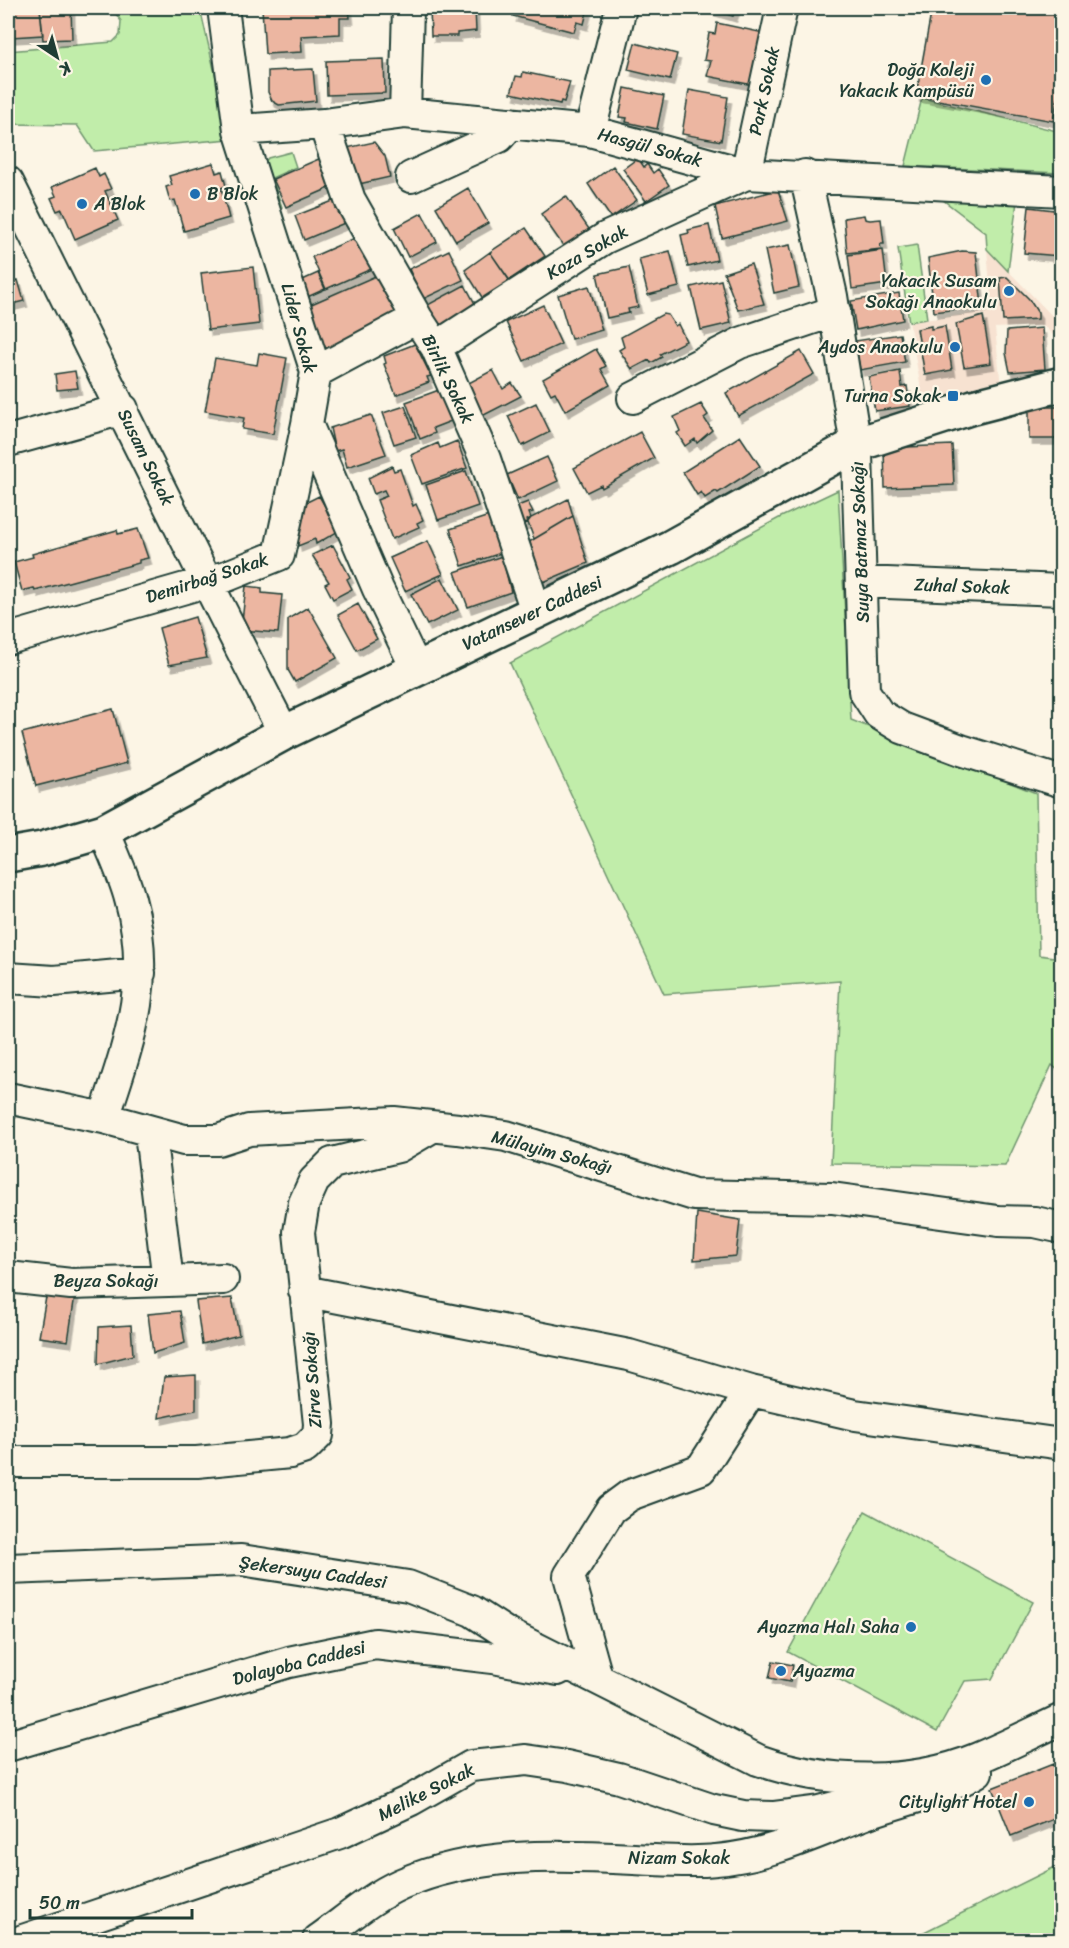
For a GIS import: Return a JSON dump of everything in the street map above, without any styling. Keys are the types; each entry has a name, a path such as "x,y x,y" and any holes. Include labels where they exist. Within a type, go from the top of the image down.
{"main road":[{"name":"Vatansever Caddesi","path":"8,855 42,849 104,831 284,733 672,547 855,445 974,407 1062,384"}],"street":[{"name":"Lider Sokak","path":"224,8 239,130 315,372 307,424"},
{"path":"405,113 408,8"},
{"path":"590,130 621,8"},
{"name":"Park Sokak","path":"746,174 782,8"},
{"name":"Hasgül Sokak","path":"239,130 324,124 405,113 590,130 746,174 805,175 1062,191"},
{"path":"411,177 499,137 511,123"},
{"name":"Birlik Sokak","path":"324,124 350,200 436,347 485,459 536,611"},
{"name":"Koza Sokak","path":"436,347 605,238 746,174"},
{"name":"Suya Batmaz Sokağı","path":"805,175 835,311 855,445 862,582 864,691 879,714 902,728 1062,782"},
{"name":"Susam Sokak","path":"8,182 123,409 205,580 284,733"},
{"path":"633,398 740,342 835,311"},
{"path":"315,372 417,318"},
{"path":"8,441 123,409"},
{"path":"307,424 378,589 416,668"},
{"name":"Demirbağ Sokak","path":"8,639 205,580 227,576 279,555 307,424"},
{"name":"Zuhal Sokak","path":"862,582 1062,590"},
{"path":"104,831 130,900 141,959 136,1015 104,1118"},
{"path":"8,978 54,981 140,973"},
{"name":"Mülayim Sokağı","path":"8,1098 104,1118 150,1133 184,1140 218,1140 249,1130 394,1122 506,1136 694,1195 832,1198 987,1219 1035,1222 1062,1228"},
{"name":"Zirve Sokağı","path":"8,1462 197,1462 290,1453 305,1448 318,1435 319,1424 299,1232 304,1203 314,1181 332,1163 398,1147 432,1127"},
{"name":"Beyza Sokağı","path":"150,1133 168,1281"},
{"name":"Beyza Sokağı","path":"8,1277 71,1284 223,1279"},
{"path":"304,1291 629,1355 751,1391 855,1415 1062,1444"},
{"path":"597,1677 569,1576 611,1509 630,1496 701,1469 751,1391"},
{"name":"Şekersuyu Caddesi","path":"8,1569 241,1560 337,1573 408,1586 472,1611 506,1633 758,1760 786,1770 851,1777 889,1777 942,1769"},
{"name":"Dolayoba Caddesi","path":"8,1746 289,1662 375,1644 493,1658 597,1677"},
{"path":"942,1769 977,1759 1062,1719"},
{"name":"Nizam Sokak","path":"318,1941 370,1901 400,1884 441,1870 518,1857 552,1855 714,1860 756,1855 872,1812 943,1790 968,1778 1034,1732"},
{"name":"Melike Sokak","path":"23,1941 340,1833 411,1800 471,1766 526,1760 567,1766 619,1778 714,1810 743,1816 773,1816 819,1811 854,1802 942,1769"}],"shaded area":[{"name":"Aydos Anaokulu","path":"987,249 1061,325 1061,343 1043,325 995,328 1001,387 925,411 909,322 992,311"}],"green space":[{"path":"102,8 200,8 230,139 94,151 77,125 8,124 8,51 113,42 120,35 121,21 116,14"},
{"path":"922,98 1061,132 1061,173 905,166"},
{"path":"291,152 296,167 272,178 282,207 277,209 263,164 268,158"},
{"path":"969,197 1017,201 1008,271 987,249 986,233 943,200"},
{"path":"917,245 927,319 909,322 898,248"},
{"path":"838,490 851,720 1036,793 1039,955 1061,958 1061,1073 1052,1065 1005,1166 831,1163 840,981 664,994 510,663 781,517"},
{"name":"Ayazma Halı Saha","path":"865,1511 1033,1602 992,1679 965,1681 937,1732 788,1652"},
{"path":"1061,1864 1061,1940 908,1940"}],"building":[{"path":"10,8 40,8 43,35 11,37"},
{"path":"40,8 71,8 72,39 43,40"},
{"path":"262,8 349,8 350,18 340,18 340,34 301,36 302,52 265,54"},
{"path":"430,8 475,8 476,31 457,33 457,36 431,36"},
{"path":"516,8 588,8 584,24 577,22 574,32 513,16"},
{"path":"706,8 736,8 733,16"},
{"name":"Doğa Koleji Yakacık Kampüsü","path":"932,8 1062,8 1062,77 1053,121 916,96"},
{"path":"717,23 764,33 753,85 707,76 711,61 704,60 709,33 715,34"},
{"path":"635,43 677,54 670,80 628,70"},
{"path":"384,59 385,93 327,95 326,61"},
{"path":"313,69 316,101 279,105 272,101 268,92 268,71"},
{"path":"523,72 570,82 564,102 561,101 560,104 511,93 516,76 522,77"},
{"path":"625,88 664,96 657,129 626,122 627,118 619,117"},
{"path":"689,90 728,97 721,141 682,134"},
{"path":"374,142 385,156 390,177 350,186 342,149"},
{"path":"321,158 334,186 286,207 273,179"},
{"path":"638,158 644,167 647,164 653,173 658,169 669,185 646,201 623,169"},
{"name":"B Blok","path":"213,163 216,173 222,171 226,186 221,188 229,218 184,231 175,200 170,201 166,187 172,185 169,176"},
{"path":"613,166 637,200 611,218 588,184"},
{"name":"A Blok","path":"95,168 99,177 104,174 111,189 105,191 118,220 75,239 62,209 57,211 51,198 56,196 52,187"},
{"path":"468,188 488,223 456,241 436,207"},
{"path":"778,190 788,221 722,238 715,206"},
{"path":"566,196 589,229 564,247 541,214"},
{"path":"338,199 347,222 304,240 295,216"},
{"path":"1029,207 1062,211 1060,256 1024,253"},
{"path":"422,213 437,242 408,257 394,228"},
{"path":"864,215 865,219 881,219 884,244 880,244 881,249 847,253 844,218"},
{"path":"709,225 717,260 688,267 681,235 689,233 688,230"},
{"path":"526,228 545,256 509,280 490,252"},
{"path":"364,234 378,266 326,289 312,257"},
{"path":"790,245 799,287 774,293 765,250"},
{"path":"449,250 463,280 423,299 409,269"},
{"path":"883,250 887,284 852,289 848,255"},
{"path":"670,251 679,287 648,295 639,259"},
{"path":"962,251 976,252 982,306 934,312 928,258"},
{"path":"490,252 513,285 485,302 465,270"},
{"path":"751,264 764,304 738,310 724,273"},
{"path":"8,267 12,282 18,280 24,301 8,305"},
{"path":"253,267 259,324 208,330 201,273"},
{"path":"629,267 638,307 628,309 629,313 607,318 597,274"},
{"path":"318,273 325,289 303,299 296,283"},
{"path":"380,274 399,317 326,349 307,306"},
{"path":"1007,277 1029,299 1038,313 1038,319 1003,321 1000,278"},
{"path":"721,280 731,323 701,330 691,287"},
{"path":"465,285 480,313 439,335 424,307"},
{"path":"589,286 602,330 571,339 558,295"},
{"path":"899,293 903,320 856,330 851,301"},
{"path":"543,305 561,344 524,361 506,322"},
{"path":"663,314 668,315 675,326 678,324 686,341 660,354 662,357 651,363 649,360 632,369 619,350 624,347 621,337"},
{"path":"983,316 991,363 964,367 956,324"},
{"path":"931,326 931,329 945,326 952,370 925,375 917,329"},
{"path":"1042,328 1045,369 1010,372 1006,353 1007,331"},
{"path":"900,334 905,362 860,370 855,341"},
{"path":"415,344 431,376 427,377 429,382 396,395 384,364 386,363 384,356"},
{"path":"596,349 606,366 601,369 610,385 565,411 555,392 551,394 543,379"},
{"path":"801,351 814,374 738,416 726,393"},
{"path":"259,353 287,358 273,434 242,429 244,418 205,411 215,358 257,365"},
{"path":"493,370 503,389 512,383 521,396 484,415 465,385"},
{"path":"75,371 78,388 57,390 55,374"},
{"path":"900,371 902,387 907,386 910,406 875,411 869,377"},
{"path":"439,390 451,421 433,428 435,433 420,439 406,402"},
{"path":"536,403 550,432 522,446 508,416"},
{"path":"701,404 708,415 704,418 712,430 697,443 695,439 685,446 677,433 680,431 674,417"},
{"path":"405,406 416,437 394,444 383,413"},
{"path":"1029,407 1062,407 1062,439 1029,439"},
{"path":"371,415 386,454 347,467 342,449 335,451 330,428"},
{"path":"640,432 654,458 602,488 601,485 587,492 574,468"},
{"path":"740,436 760,466 718,493 716,491 705,498 701,492 697,495 683,472"},
{"path":"457,441 467,468 422,484 411,455 438,443 440,448"},
{"path":"952,445 954,485 885,488 884,448"},
{"path":"547,457 558,481 518,500 507,475"},
{"path":"392,466 394,471 400,469 413,506 416,504 423,520 417,523 419,527 392,539 377,500 387,496 384,490 374,494 368,478"},
{"path":"466,471 478,506 438,520 426,485"},
{"path":"319,496 327,510 331,508 337,532 316,544 315,539 298,546 291,510"},
{"path":"568,499 573,516 534,539 527,520"},
{"path":"528,502 533,512 529,513 531,518 528,522 521,525 515,507"},
{"path":"489,516 501,553 462,566 450,529"},
{"path":"573,516 588,563 541,583 524,545"},
{"path":"138,529 148,558 139,560 139,563 35,591 34,588 22,591 14,562 33,557 32,554 117,530 118,534"},
{"path":"428,541 443,574 405,591 390,558"},
{"path":"333,545 350,577 347,579 352,589 333,599 325,584 329,582 312,555"},
{"path":"502,556 511,592 468,607 455,572"},
{"path":"442,578 458,610 427,625 411,594"},
{"path":"246,586 262,588 262,593 282,595 278,633 241,630"},
{"path":"358,604 377,639 357,650 338,615"},
{"path":"308,607 337,658 295,682 288,670 288,619"},
{"path":"195,617 207,658 169,665 159,628"},
{"path":"113,709 127,763 36,786 22,733"},
{"path":"697,1213 740,1220 736,1256 694,1260"},
{"path":"75,1295 68,1341 39,1337 46,1297"},
{"path":"232,1298 239,1335 202,1344 196,1301"},
{"path":"180,1311 185,1343 153,1353 148,1314"},
{"path":"131,1325 133,1355 98,1364 99,1327"},
{"path":"196,1375 196,1410 159,1418 164,1377"},
{"name":"Ayazma","path":"773,1661 793,1665 790,1682 769,1678"},
{"name":"Citylight Hotel","path":"1053,1764 1062,1785 1062,1816 1011,1836 992,1788"}],"place":[{"name":"Doğa Koleji Yakacık Kampüsü","path":"986,80"},
{"name":"B Blok","path":"195,194"},
{"name":"A Blok","path":"82,204"},
{"name":"Yakacık Susam Sokağı Anaokulu","path":"1009,291"},
{"name":"Aydos Anaokulu","path":"955,347"},
{"name":"Turna Sokak","path":"953,396"},
{"name":"Ayazma Halı Saha","path":"911,1627"},
{"name":"Ayazma","path":"781,1671"},
{"name":"Citylight Hotel","path":"1029,1802"}]}
